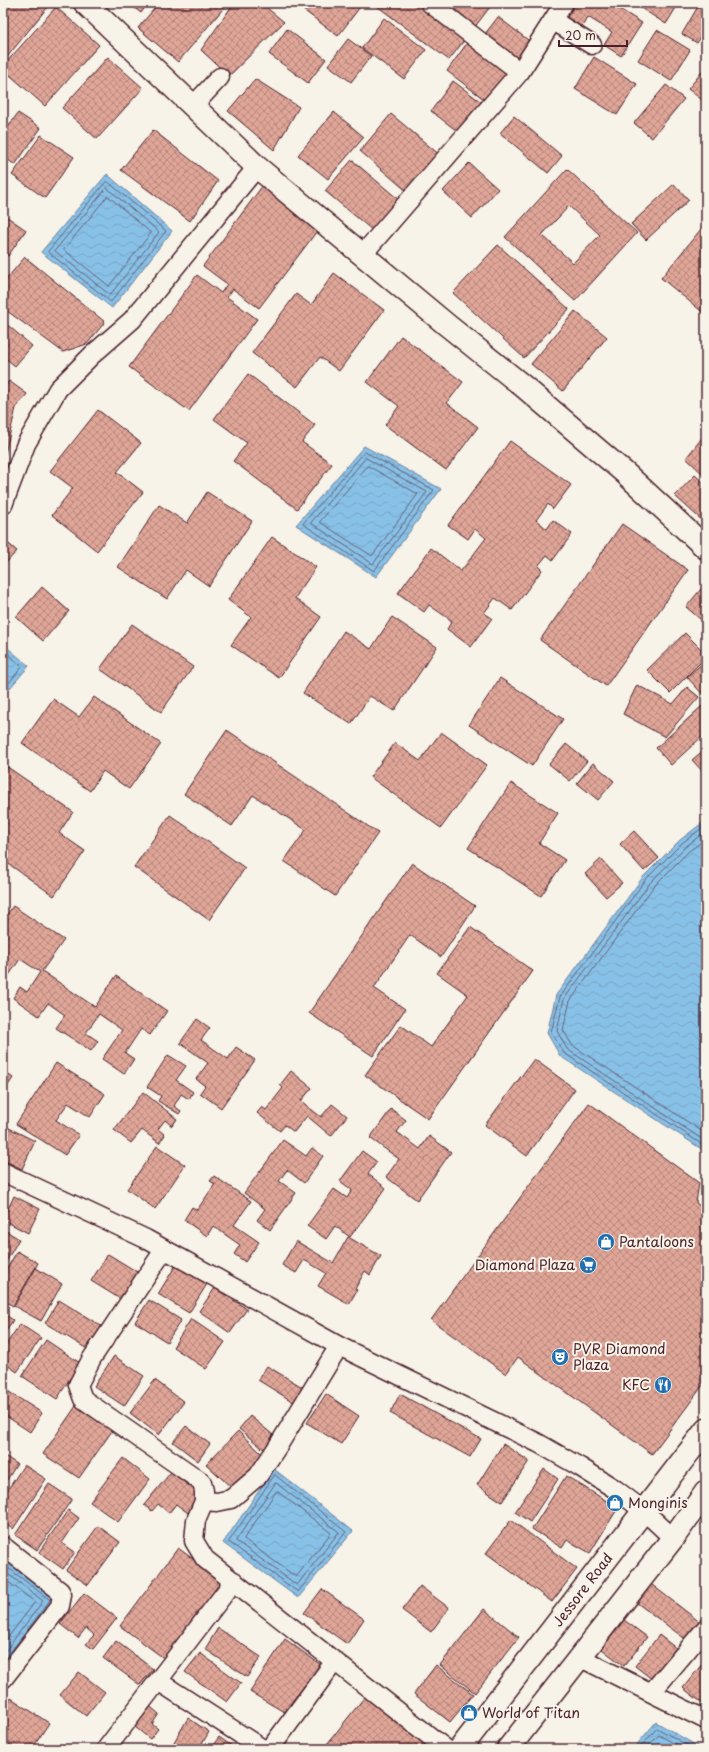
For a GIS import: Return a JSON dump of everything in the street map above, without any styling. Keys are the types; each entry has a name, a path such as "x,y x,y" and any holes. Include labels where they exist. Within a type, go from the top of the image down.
{"street":[{"path":"85,3 258,167 362,255 523,386 625,473 706,548"},
{"path":"430,3 520,72"},
{"path":"362,255 520,72 554,21 564,3"},
{"path":"554,21 592,45"},
{"path":"193,106 220,77"},
{"path":"3,505 26,444 58,389 92,355 132,320 258,167"},
{"path":"3,1172 146,1239 339,1346 538,1443 586,1470 615,1489 644,1511 673,1538"},
{"path":"164,1250 92,1358 78,1385 83,1399 202,1482 204,1501 196,1520 194,1541 205,1559 446,1749"},
{"path":"204,1501 217,1502 231,1499 258,1476 282,1441 339,1346"},
{"name":"Jessore Road","path":"460,1749 706,1430"},
{"path":"508,1749 673,1538 706,1492"},
{"path":"3,1546 60,1591 62,1600 60,1606 3,1679"},
{"path":"106,1749 234,1581"},
{"path":"651,1693 706,1628"},
{"path":"579,1657 706,1720"},
{"path":"270,1749 335,1661"},
{"path":"158,1681 263,1749"}],"water":[{"path":"107,174 172,231 112,308 41,252"},
{"path":"364,446 441,489 376,577 296,525"},
{"path":"3,644 29,666 3,696"},
{"path":"706,820 706,1152 560,1056 547,1033 556,995 643,877 680,840"},
{"path":"274,1469 353,1531 298,1598 223,1543"},
{"path":"3,1559 57,1598 3,1669"},
{"path":"656,1722 702,1749 633,1749"}],"building":[{"path":"3,3 51,3 3,62"},
{"path":"128,3 148,3 141,13"},
{"path":"159,3 228,3 178,62 138,28"},
{"path":"234,3 261,3 284,22 229,76 201,50"},
{"path":"300,3 363,3 338,36 298,6"},
{"path":"373,3 420,3 466,38 449,60"},
{"path":"454,3 493,3 474,28 450,9"},
{"path":"571,3 610,3 642,23 621,56 604,45 612,32 588,17 579,31 560,20"},
{"path":"638,3 679,3 666,24 636,5"},
{"path":"700,3 706,3 706,29 697,43 682,34"},
{"path":"56,7 99,45 45,106 3,69 3,66"},
{"path":"498,17 532,43 516,64 481,39"},
{"path":"384,18 426,50 404,79 362,48"},
{"path":"287,29 326,59 308,83 269,54"},
{"path":"657,30 690,50 671,81 638,60"},
{"path":"348,39 371,56 351,82 328,65"},
{"path":"470,39 513,71 489,103 447,71"},
{"path":"108,57 143,88 97,139 62,108"},
{"path":"594,57 637,84 617,115 575,89"},
{"path":"706,67 706,103 688,89"},
{"path":"255,79 299,107 274,150 228,111"},
{"path":"453,81 484,104 461,134 431,111"},
{"path":"666,85 684,99 652,138 634,123"},
{"path":"334,112 364,137 328,179 298,155"},
{"path":"18,113 41,128 15,165 3,156 3,134"},
{"path":"391,114 441,156 409,193 360,151"},
{"path":"514,116 562,156 548,173 500,133"},
{"path":"153,130 218,181 190,221 121,170"},
{"path":"41,135 74,157 45,198 12,175"},
{"path":"352,160 398,199 372,230 325,191"},
{"path":"469,163 498,189 472,218 443,191"},
{"path":"567,169 637,233 575,301 505,237","holes":["569,206 600,235 573,263 542,235"]},
{"path":"674,184 689,200 646,240 631,224"},
{"path":"263,185 320,227 259,308 233,289 227,297 257,319 189,411 129,367 197,275 221,293 227,284 203,266"},
{"path":"3,214 26,230 8,256 3,253"},
{"path":"706,223 706,315 661,278"},
{"path":"498,245 569,309 524,358 453,293"},
{"path":"25,257 105,322 87,344 63,352 3,308 3,283"},
{"path":"334,273 384,310 339,371 320,357 297,387 252,353 296,294 311,305"},
{"path":"575,311 607,337 563,391 531,364"},
{"path":"3,321 32,346 15,366 3,356"},
{"path":"401,336 463,382 447,403 478,427 446,470 385,425 399,406 367,382"},
{"path":"248,374 315,425 302,442 332,464 297,509 233,461 247,443 214,419"},
{"path":"9,381 27,394 16,408 3,462 3,389"},
{"path":"98,410 141,443 117,472 143,492 97,551 52,515 73,488 50,471"},
{"path":"706,433 706,477 686,458"},
{"path":"510,441 571,485 553,509 548,504 536,520 547,529 553,520 572,534 553,560 547,555 538,566 542,570 512,610 495,598 484,613 492,618 471,647 447,629 452,621 429,605 424,612 398,593 431,548 461,571 486,538 475,529 468,539 448,525"},
{"path":"695,475 706,485 706,524 675,496"},
{"path":"207,492 252,521 209,586 186,570 167,599 118,567 159,505 187,523"},
{"path":"622,524 688,570 606,686 540,640"},
{"path":"272,537 316,567 295,598 321,617 279,678 231,645 251,617 228,600"},
{"path":"3,539 17,551 3,566"},
{"path":"706,583 706,624 686,607"},
{"path":"42,587 69,611 43,641 16,617"},
{"path":"392,617 437,647 394,711 370,696 351,724 303,693 344,631 371,649"},
{"path":"132,624 193,667 161,712 100,669"},
{"path":"685,633 706,654 706,657 670,693 647,670"},
{"path":"706,660 706,698 687,677"},
{"path":"500,678 563,719 532,766 469,725"},
{"path":"637,685 673,704 687,687 699,697 665,737 623,714"},
{"path":"94,697 161,744 129,789 103,771 90,791 22,743 53,699 79,717"},
{"path":"702,706 706,710 706,733 671,765 656,748"},
{"path":"227,730 378,833 335,896 284,861 306,830 253,795 232,826 184,794"},
{"path":"441,732 487,765 441,828 370,777 395,743 420,761"},
{"path":"566,744 587,761 570,781 549,764"},
{"path":"706,748 706,775 692,760"},
{"path":"593,763 614,781 598,800 577,783"},
{"path":"6,766 73,812 59,833 85,851 54,896 3,860 3,770"},
{"path":"511,783 558,813 539,843 565,860 541,896 468,848"},
{"path":"170,815 245,868 209,920 134,867"},
{"path":"634,831 659,858 644,871 620,844"},
{"path":"601,859 622,883 606,897 585,874"},
{"path":"412,863 475,906 441,957 410,935 374,988 405,1009 373,1056 309,1013"},
{"path":"13,906 64,940 42,971 95,1007 116,976 167,1011 150,1035 141,1029 125,1053 134,1059 124,1074 102,1059 122,1030 99,1014 86,1033 98,1041 91,1051 56,1028 65,1015 48,1003 39,1016 13,998 20,987 27,992 40,972 20,959 3,984 3,920"},
{"path":"470,927 533,971 428,1119 365,1075 401,1025 431,1047 468,995 437,973"},
{"path":"197,1019 210,1028 201,1040 228,1059 236,1047 255,1060 221,1108 200,1093 205,1086 196,1079 208,1063 180,1043"},
{"path":"168,1055 186,1066 176,1080 193,1092 189,1099 181,1094 174,1106 181,1111 179,1114 158,1101 161,1096 147,1087"},
{"path":"534,1059 575,1089 527,1156 485,1125"},
{"path":"56,1063 105,1094 90,1117 68,1103 56,1120 79,1135 65,1155 16,1124"},
{"path":"3,1071 13,1078 3,1093"},
{"path":"291,1071 312,1088 301,1101 321,1117 332,1104 347,1116 331,1136 307,1116 294,1132 285,1125 280,1131 257,1113 262,1107 266,1110 283,1088 280,1085"},
{"path":"143,1092 177,1119 172,1126 165,1120 158,1129 165,1135 159,1143 142,1130 131,1143 114,1130"},
{"name":"Diamond Plaza","path":"589,1103 699,1183 696,1203 706,1210 706,1381 652,1454 518,1357 506,1374 431,1320"},
{"path":"391,1109 406,1120 397,1132 420,1149 429,1136 451,1152 417,1200 386,1177 399,1159 370,1138"},
{"path":"3,1125 35,1141 22,1169 3,1160"},
{"path":"283,1140 306,1156 312,1148 323,1156 304,1183 287,1170 279,1181 296,1193 270,1230 257,1220 265,1209 244,1193"},
{"path":"157,1146 185,1165 155,1209 127,1189"},
{"path":"362,1151 377,1162 368,1174 386,1188 350,1237 335,1226 326,1239 307,1226 334,1189 347,1198 352,1190 340,1181"},
{"path":"214,1176 251,1201 234,1225 259,1242 245,1262 234,1254 240,1245 213,1226 207,1236 184,1220 192,1207 197,1210 215,1184 210,1181"},
{"path":"3,1189 8,1191 3,1202"},
{"path":"14,1196 40,1209 28,1233 3,1220"},
{"path":"3,1229 19,1239 3,1267"},
{"path":"348,1237 381,1256 370,1275 365,1271 349,1304 318,1286 326,1273 304,1260 296,1273 282,1265 296,1241 333,1263"},
{"path":"17,1251 38,1263 13,1306 3,1300 3,1276"},
{"path":"108,1254 139,1273 122,1300 91,1281"},
{"path":"176,1265 207,1284 189,1313 158,1294"},
{"path":"36,1268 62,1284 41,1321 14,1306"},
{"path":"215,1288 247,1309 230,1333 199,1311"},
{"path":"59,1300 106,1329 92,1352 45,1323"},
{"path":"149,1300 181,1320 167,1342 135,1322"},
{"path":"3,1313 13,1320 3,1336"},
{"path":"191,1319 225,1342 206,1369 173,1347"},
{"path":"20,1324 41,1338 17,1372 3,1362 3,1349"},
{"path":"46,1340 80,1363 57,1399 22,1376"},
{"path":"114,1356 144,1376 124,1406 94,1386"},
{"path":"267,1366 304,1388 295,1403 258,1380"},
{"path":"155,1380 184,1402 159,1435 130,1413"},
{"path":"3,1388 42,1413 30,1432 3,1414"},
{"path":"326,1394 359,1416 341,1444 307,1423"},
{"path":"400,1394 481,1439 470,1457 390,1413"},
{"path":"76,1406 112,1431 79,1478 43,1454"},
{"path":"250,1416 278,1439 267,1452 239,1429"},
{"path":"186,1426 210,1444 198,1461 173,1442"},
{"path":"238,1431 264,1456 233,1489 206,1464"},
{"path":"503,1444 529,1461 502,1502 477,1485"},
{"path":"3,1455 17,1464 3,1486"},
{"path":"123,1458 150,1479 118,1522 90,1502"},
{"path":"24,1465 46,1479 13,1529 3,1523 3,1497"},
{"path":"544,1469 558,1479 530,1522 515,1512"},
{"path":"171,1472 202,1496 188,1513 176,1504 169,1513 158,1504 152,1511 144,1505"},
{"path":"566,1476 618,1508 590,1553 567,1540 562,1548 532,1529"},
{"path":"49,1484 72,1499 37,1550 15,1535"},
{"path":"68,1510 79,1518 62,1543 75,1552 63,1569 39,1552"},
{"path":"511,1520 577,1569 552,1602 486,1553"},
{"path":"98,1526 120,1542 88,1585 66,1570"},
{"path":"178,1548 223,1581 165,1659 120,1626"},
{"path":"647,1581 701,1623 688,1641 633,1600"},
{"path":"420,1586 449,1608 431,1632 402,1610"},
{"path":"322,1589 364,1619 347,1644 304,1613"},
{"path":"84,1593 117,1618 93,1649 86,1644 94,1635 86,1628 78,1638 60,1624"},
{"path":"484,1609 519,1637 475,1693 440,1665"},
{"path":"620,1617 647,1637 624,1666 598,1646"},
{"path":"218,1628 261,1657 247,1677 205,1649"},
{"path":"659,1635 677,1649 653,1680 635,1666"},
{"path":"285,1639 321,1665 284,1712 250,1692"},
{"path":"116,1641 153,1669 140,1685 103,1658"},
{"path":"200,1653 241,1683 227,1702 185,1672"},
{"path":"706,1659 706,1706 683,1688"},
{"path":"436,1665 473,1694 450,1722 414,1694"},
{"path":"79,1672 105,1692 86,1716 60,1695"},
{"path":"367,1694 435,1749 333,1749 327,1744"},
{"path":"11,1698 49,1723 32,1749 14,1749 3,1742 3,1709"},
{"path":"146,1703 159,1714 152,1724 158,1729 150,1739 130,1723"},
{"path":"188,1718 209,1732 199,1749 170,1749"},
{"path":"219,1737 236,1749 210,1749"}],"place":[{"name":"Pantaloons","path":"606,1242"},
{"name":"Diamond Plaza","path":"588,1265"},
{"name":"PVR Diamond Plaza","path":"560,1357"},
{"name":"KFC","path":"663,1385"},
{"name":"Monginis","path":"615,1503"},
{"name":"World of Titan","path":"469,1713"}]}
